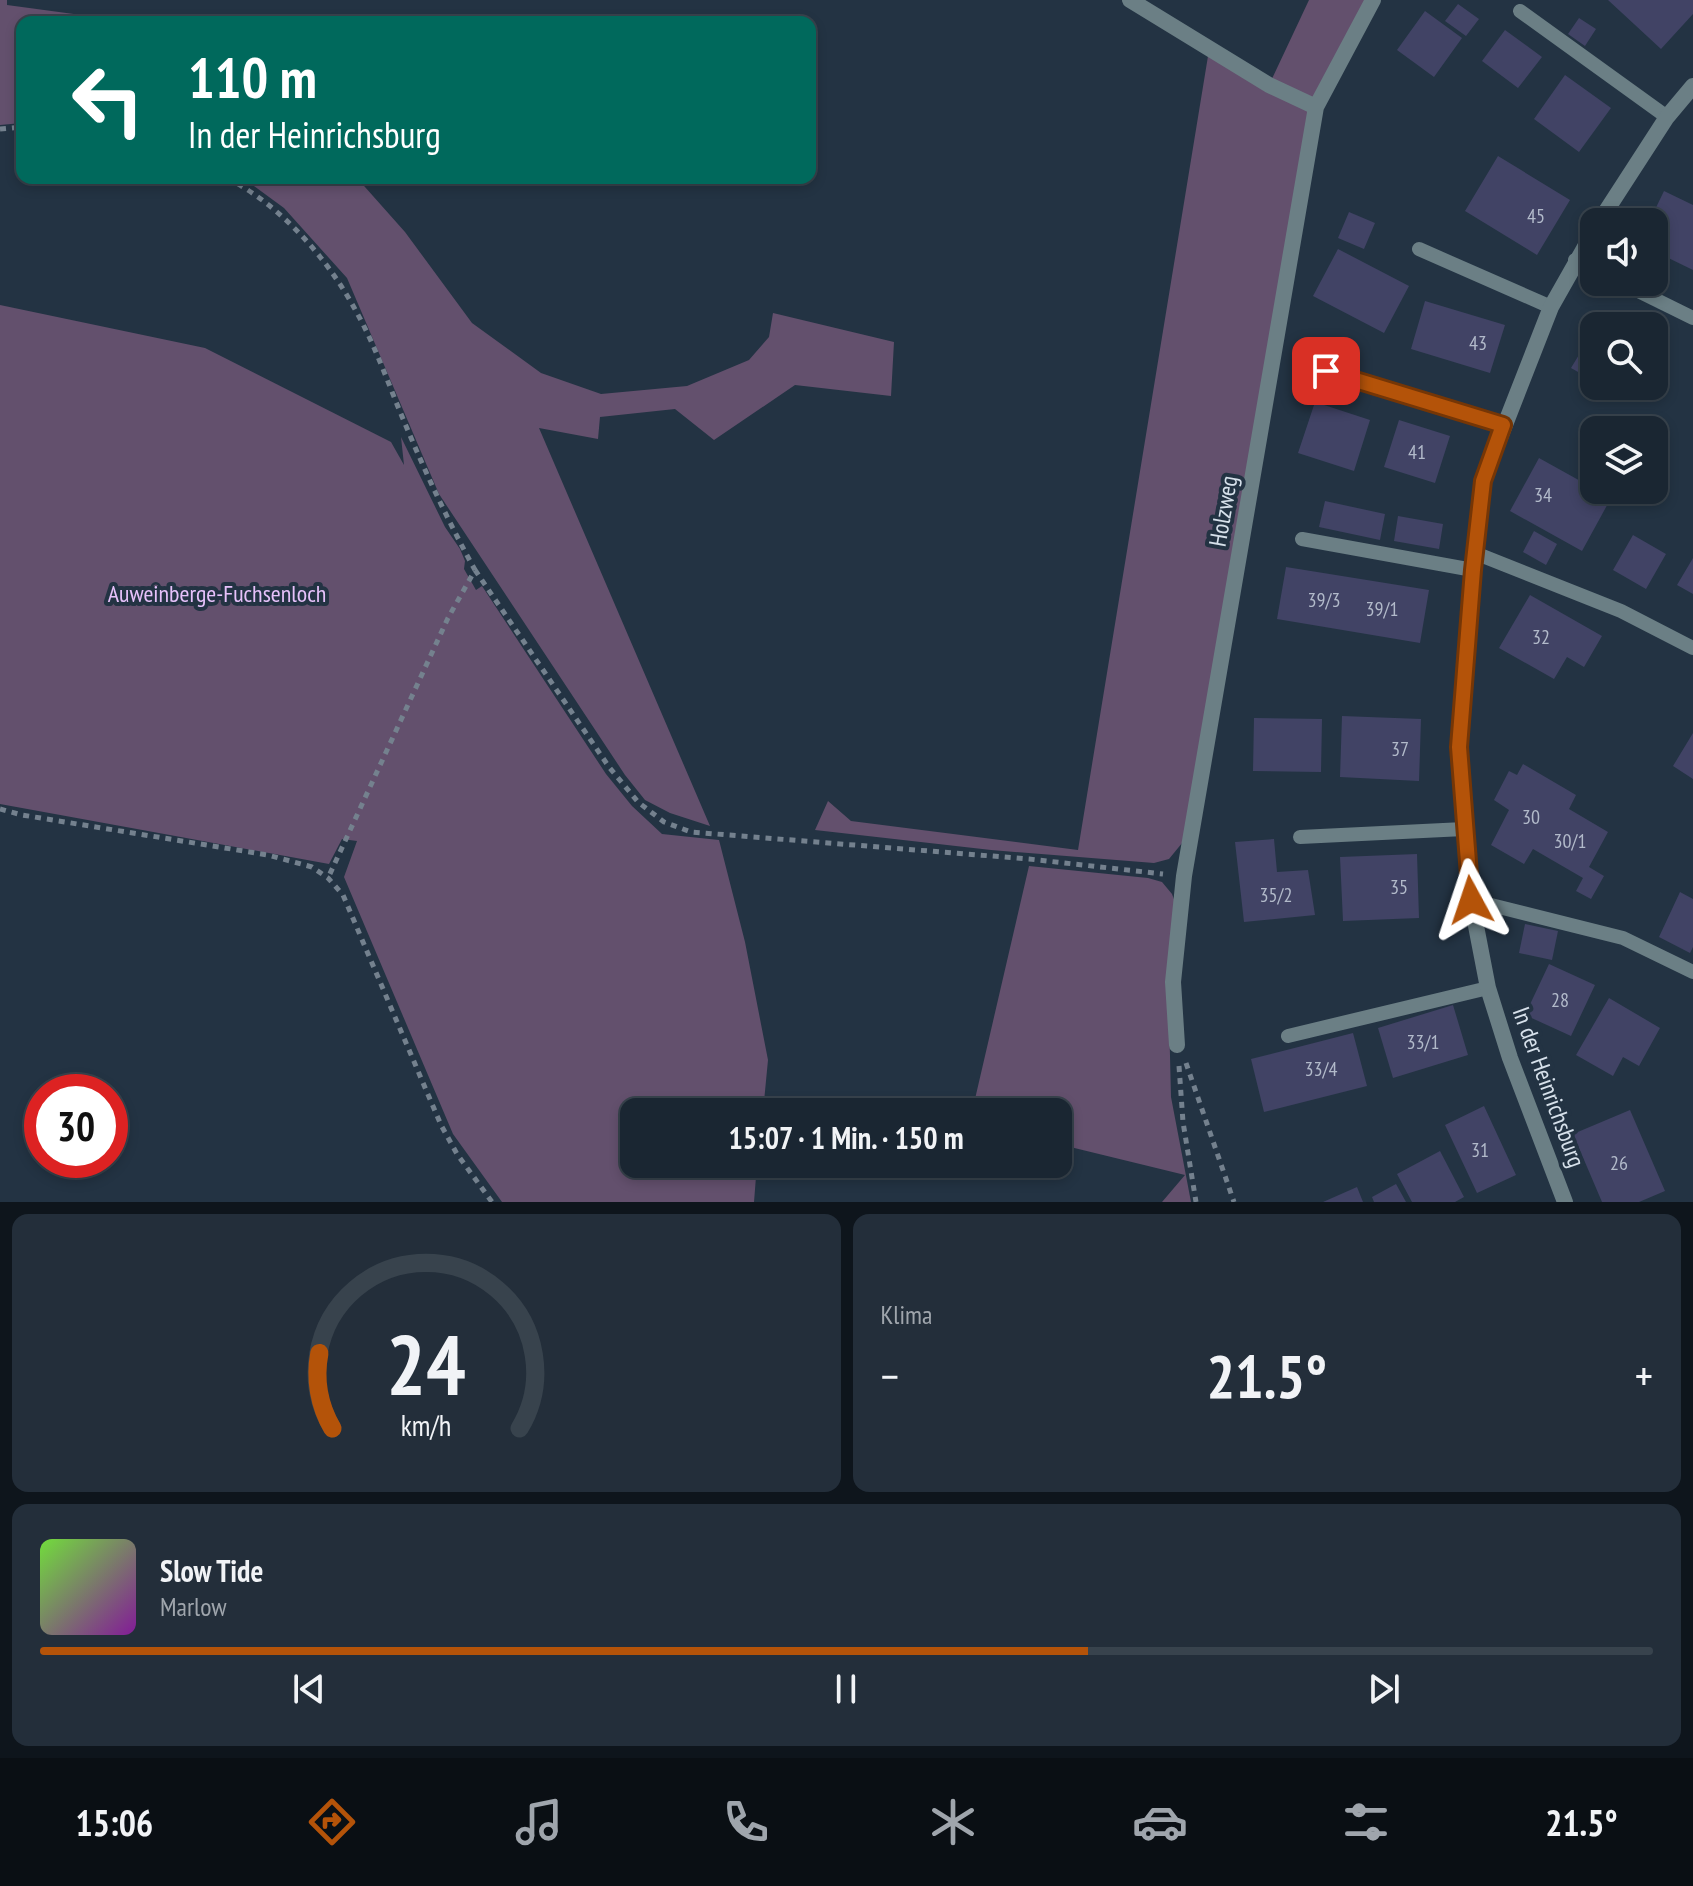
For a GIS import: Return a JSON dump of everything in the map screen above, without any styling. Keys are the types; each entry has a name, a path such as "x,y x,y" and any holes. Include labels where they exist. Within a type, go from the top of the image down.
{"street":[{"path":"1130,0 1269,85 1316,107"},
{"name":"Holzweg","path":"1177,1045 1173,982 1184,876 1316,107 1373,0"},
{"path":"1608,208 1667,117 1693,86"},
{"name":"In der Heinrichsburg","path":"1565,1202 1510,1058 1488,988 1471,900 1459,747 1483,481 1551,307 1580,252"}],"lane":[{"path":"1520,11 1667,117"},
{"path":"1419,249 1551,307"},
{"path":"1575,260 1580,262"},
{"path":"1648,296 1693,318"},
{"path":"1326,371 1503,425"},
{"path":"1302,539 1474,561 1621,611 1693,648"},
{"path":"1300,837 1464,829"},
{"path":"1471,900 1623,938 1693,972"},
{"name":"In der Heinrichsburg","path":"1288,1036 1488,988"}],"path":[{"path":"236,184 274,209 337,280 358,315 443,512 475,570 609,767 638,802 664,822 691,832 1029,859 1184,876"},
{"path":"328,878 448,618 475,570"},
{"path":"0,809 268,855 312,867 328,878 343,895 441,1125 457,1154 492,1202"},
{"path":"1177,1045 1183,1122 1196,1202"},
{"path":"1177,1045 1191,1074 1234,1202"}],"green space":[{"path":"0,0 7,0 7,5 89,16 16,16 16,124 0,125"},
{"path":"1309,0 1373,0 1316,107 1187,837 1169,859 1154,863 991,850 815,830 828,801 851,821 1078,850 1209,50 1269,85"},
{"path":"251,184 362,184 405,232 472,323 541,373 601,394 687,386 749,360 769,337 773,313 894,342 891,396 795,385 714,440 675,409 600,417 598,439 539,428 710,826 670,813 645,800 625,775 439,494 347,278 284,208"},
{"name":"Auweinberge-Fuchsenloch","path":"0,305 205,348 391,442 404,465 401,437 445,527 460,549 465,561 464,569 476,590 482,586 606,774 632,806 662,834 719,840 745,942 768,1060 764,1098 620,1098 620,1178 756,1178 754,1202 502,1202 453,1134 344,877 357,841 342,839 329,864 0,804"},
{"path":"1029,866 1162,882 1176,905 1168,973 1171,1097 1191,1202 1162,1202 1185,1175 1072,1147 1072,1098 975,1098"}],"building":[{"path":"1608,0 1693,0 1693,14 1661,49"},
{"path":"1458,4 1479,19 1466,36 1445,21"},
{"path":"1425,11 1462,38 1434,77 1397,50"},
{"path":"1579,18 1596,29 1585,46 1568,34"},
{"path":"1505,30 1542,57 1518,88 1482,61"},
{"path":"1565,75 1611,108 1579,152 1534,119"},
{"path":"1498,156 1570,200 1537,255 1465,211"},
{"path":"1664,191 1693,205 1693,270 1668,258 1668,208 1656,208"},
{"path":"1349,212 1375,223 1364,249 1338,238"},
{"path":"1338,249 1409,286 1384,333 1313,296"},
{"path":"1425,301 1505,325 1490,373 1411,349"},
{"path":"1580,353 1580,373 1571,368"},
{"path":"1315,402 1370,420 1354,471 1298,453"},
{"path":"1399,420 1450,436 1435,483 1384,467"},
{"path":"1539,458 1580,481 1580,504 1608,504 1582,551 1510,511"},
{"path":"1325,501 1385,514 1380,540 1319,527"},
{"path":"1398,516 1443,524 1439,549 1394,541"},
{"path":"1534,531 1557,544 1546,565 1523,552"},
{"path":"1633,535 1666,554 1646,589 1613,570"},
{"path":"1693,558 1693,594 1677,585"},
{"path":"1286,567 1429,590 1420,643 1277,619"},
{"path":"1530,595 1602,636 1584,667 1567,657 1554,679 1499,648"},
{"path":"1342,716 1421,719 1419,781 1340,777"},
{"path":"1254,718 1322,719 1321,772 1253,771"},
{"path":"1693,733 1693,779 1673,766"},
{"path":"1523,764 1576,795 1569,809 1608,832 1589,867 1604,876 1591,899 1576,891 1583,878 1533,849 1524,864 1491,845 1509,810 1494,800 1509,771 1517,775"},
{"path":"1274,839 1277,872 1308,870 1315,915 1244,922 1235,842"},
{"path":"1417,854 1419,918 1343,921 1340,857"},
{"path":"1680,892 1693,899 1693,947 1690,953 1659,937"},
{"path":"1525,924 1558,931 1552,960 1519,953"},
{"path":"1549,964 1595,985 1571,1036 1525,1015"},
{"path":"1609,998 1660,1028 1639,1066 1623,1057 1613,1076 1576,1055"},
{"path":"1453,1005 1468,1055 1393,1078 1378,1028"},
{"path":"1353,1033 1367,1086 1264,1112 1251,1059"},
{"path":"1484,1106 1516,1175 1477,1193 1445,1125"},
{"path":"1630,1110 1665,1191 1639,1202 1602,1202 1573,1134"},
{"path":"1440,1151 1464,1197 1455,1202 1412,1202 1397,1174"},
{"path":"1396,1184 1406,1202 1374,1202 1372,1197"},
{"path":"1357,1187 1363,1202 1323,1202"}],"route":[{"path":"1326,371 1503,425 1483,481 1459,747 1471,900"}]}
